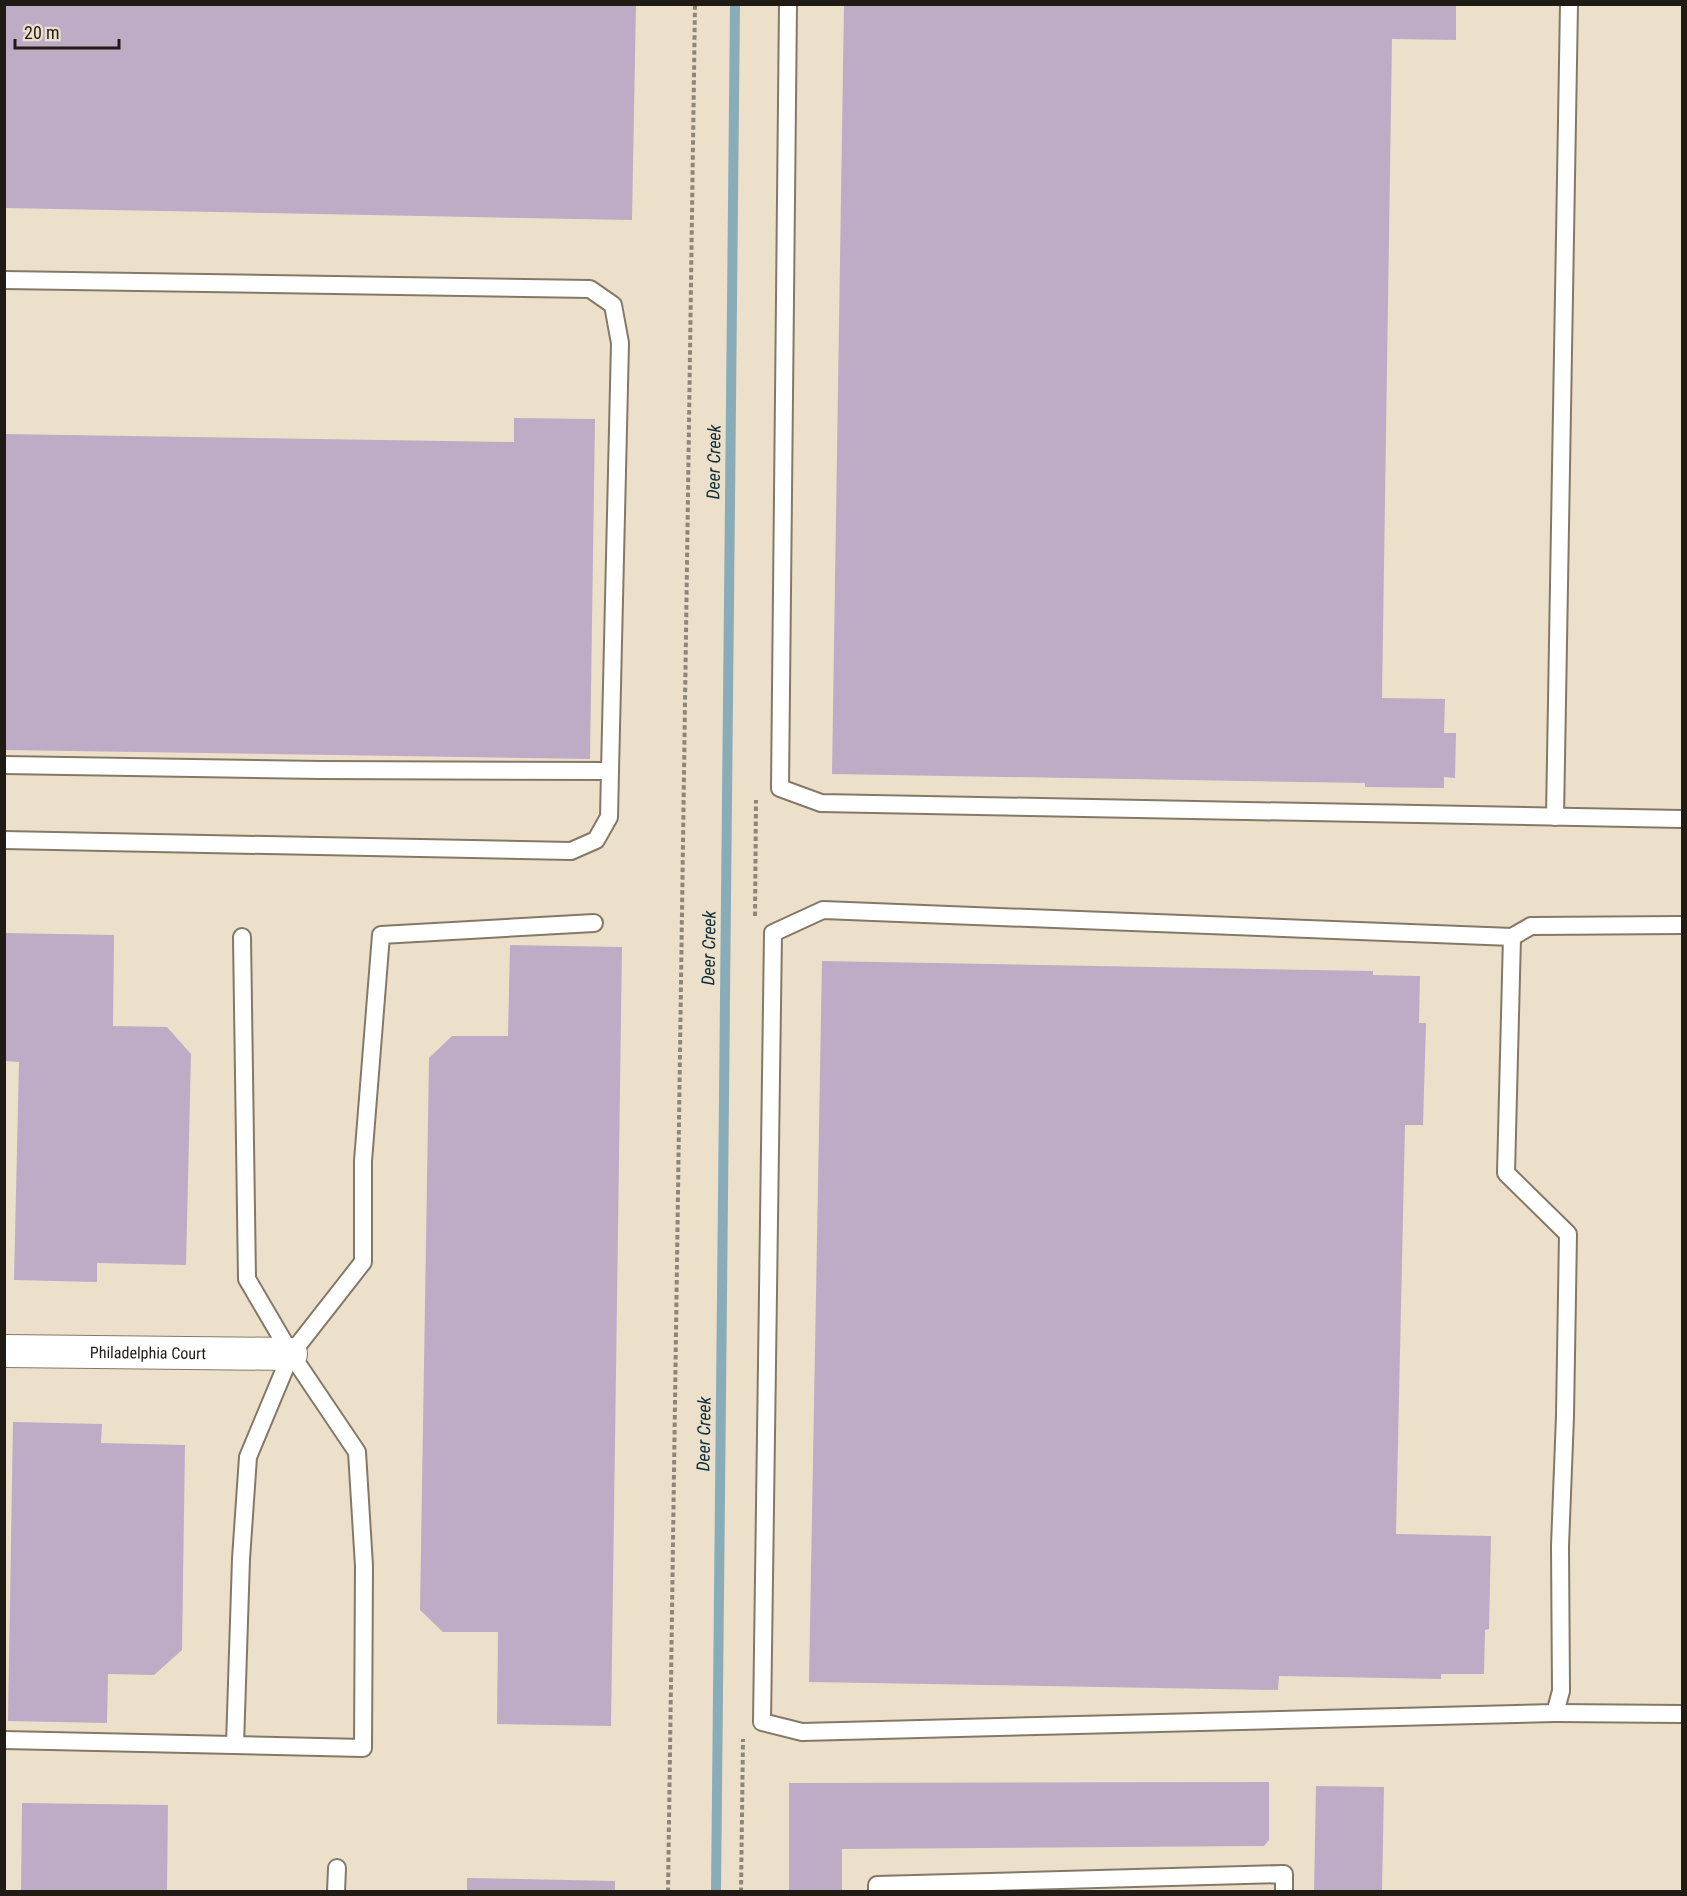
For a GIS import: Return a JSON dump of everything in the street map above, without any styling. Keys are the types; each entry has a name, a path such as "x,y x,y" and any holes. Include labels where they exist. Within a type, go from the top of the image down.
{"street":[{"name":"Philadelphia Court","path":"4,1351 291,1354"}],"lane":[{"path":"788,4 780,788 820,803 1683,819"},
{"path":"1555,817 1569,4"},
{"path":"4,280 590,289 613,305 620,344 609,817 596,840 571,851 4,840"},
{"path":"4,765 610,771"},
{"path":"1683,925 1531,926 1512,936 824,910 773,933 762,1722 802,1732 1555,1713 1683,1714"},
{"path":"235,1745 241,1559 248,1457 291,1354 363,1262 363,1161 381,934 594,923"},
{"path":"1512,936 1506,1173 1568,1234 1560,1546 1561,1691 1555,1713"},
{"path":"4,1740 363,1748 364,1566 357,1452 291,1354 247,1279 242,937"},
{"path":"336,1892 337,1868"},
{"path":"877,1892 877,1885 1284,1874 1284,1892"}],"path":[{"path":"668,1892 695,4"}],"building":[{"path":"4,4 636,4 632,220 4,208"},
{"path":"844,4 1456,4 1456,40 1392,39 1382,698 1445,699 1444,733 1456,733 1455,778 1444,777 1444,788 1365,787 1365,783 832,774"},
{"path":"514,418 595,419 590,759 4,750 4,434 514,442"},
{"path":"4,933 114,935 113,1026 167,1027 191,1054 186,1265 97,1263 97,1282 14,1280 19,1062 4,1061"},
{"path":"510,945 622,947 611,1726 497,1724 498,1632 443,1632 420,1610 429,1058 452,1036 508,1036"},
{"path":"822,961 1373,971 1373,975 1420,976 1419,1023 1426,1023 1423,1125 1405,1125 1396,1534 1491,1536 1489,1629 1485,1630 1484,1674 1441,1674 1441,1679 1279,1676 1278,1690 809,1682"},
{"path":"13,1422 102,1424 101,1443 185,1445 182,1650 154,1675 108,1674 107,1723 8,1721"},
{"path":"1269,1782 1269,1840 1264,1846 842,1849 842,1892 789,1892 789,1783"},
{"path":"1316,1786 1384,1787 1382,1892 1314,1892"},
{"path":"22,1803 168,1805 167,1892 21,1892"},
{"path":"467,1878 615,1881 615,1892 467,1892"}],"waterway":[{"name":"Deer Creek","path":"716,1892 735,4"}]}
